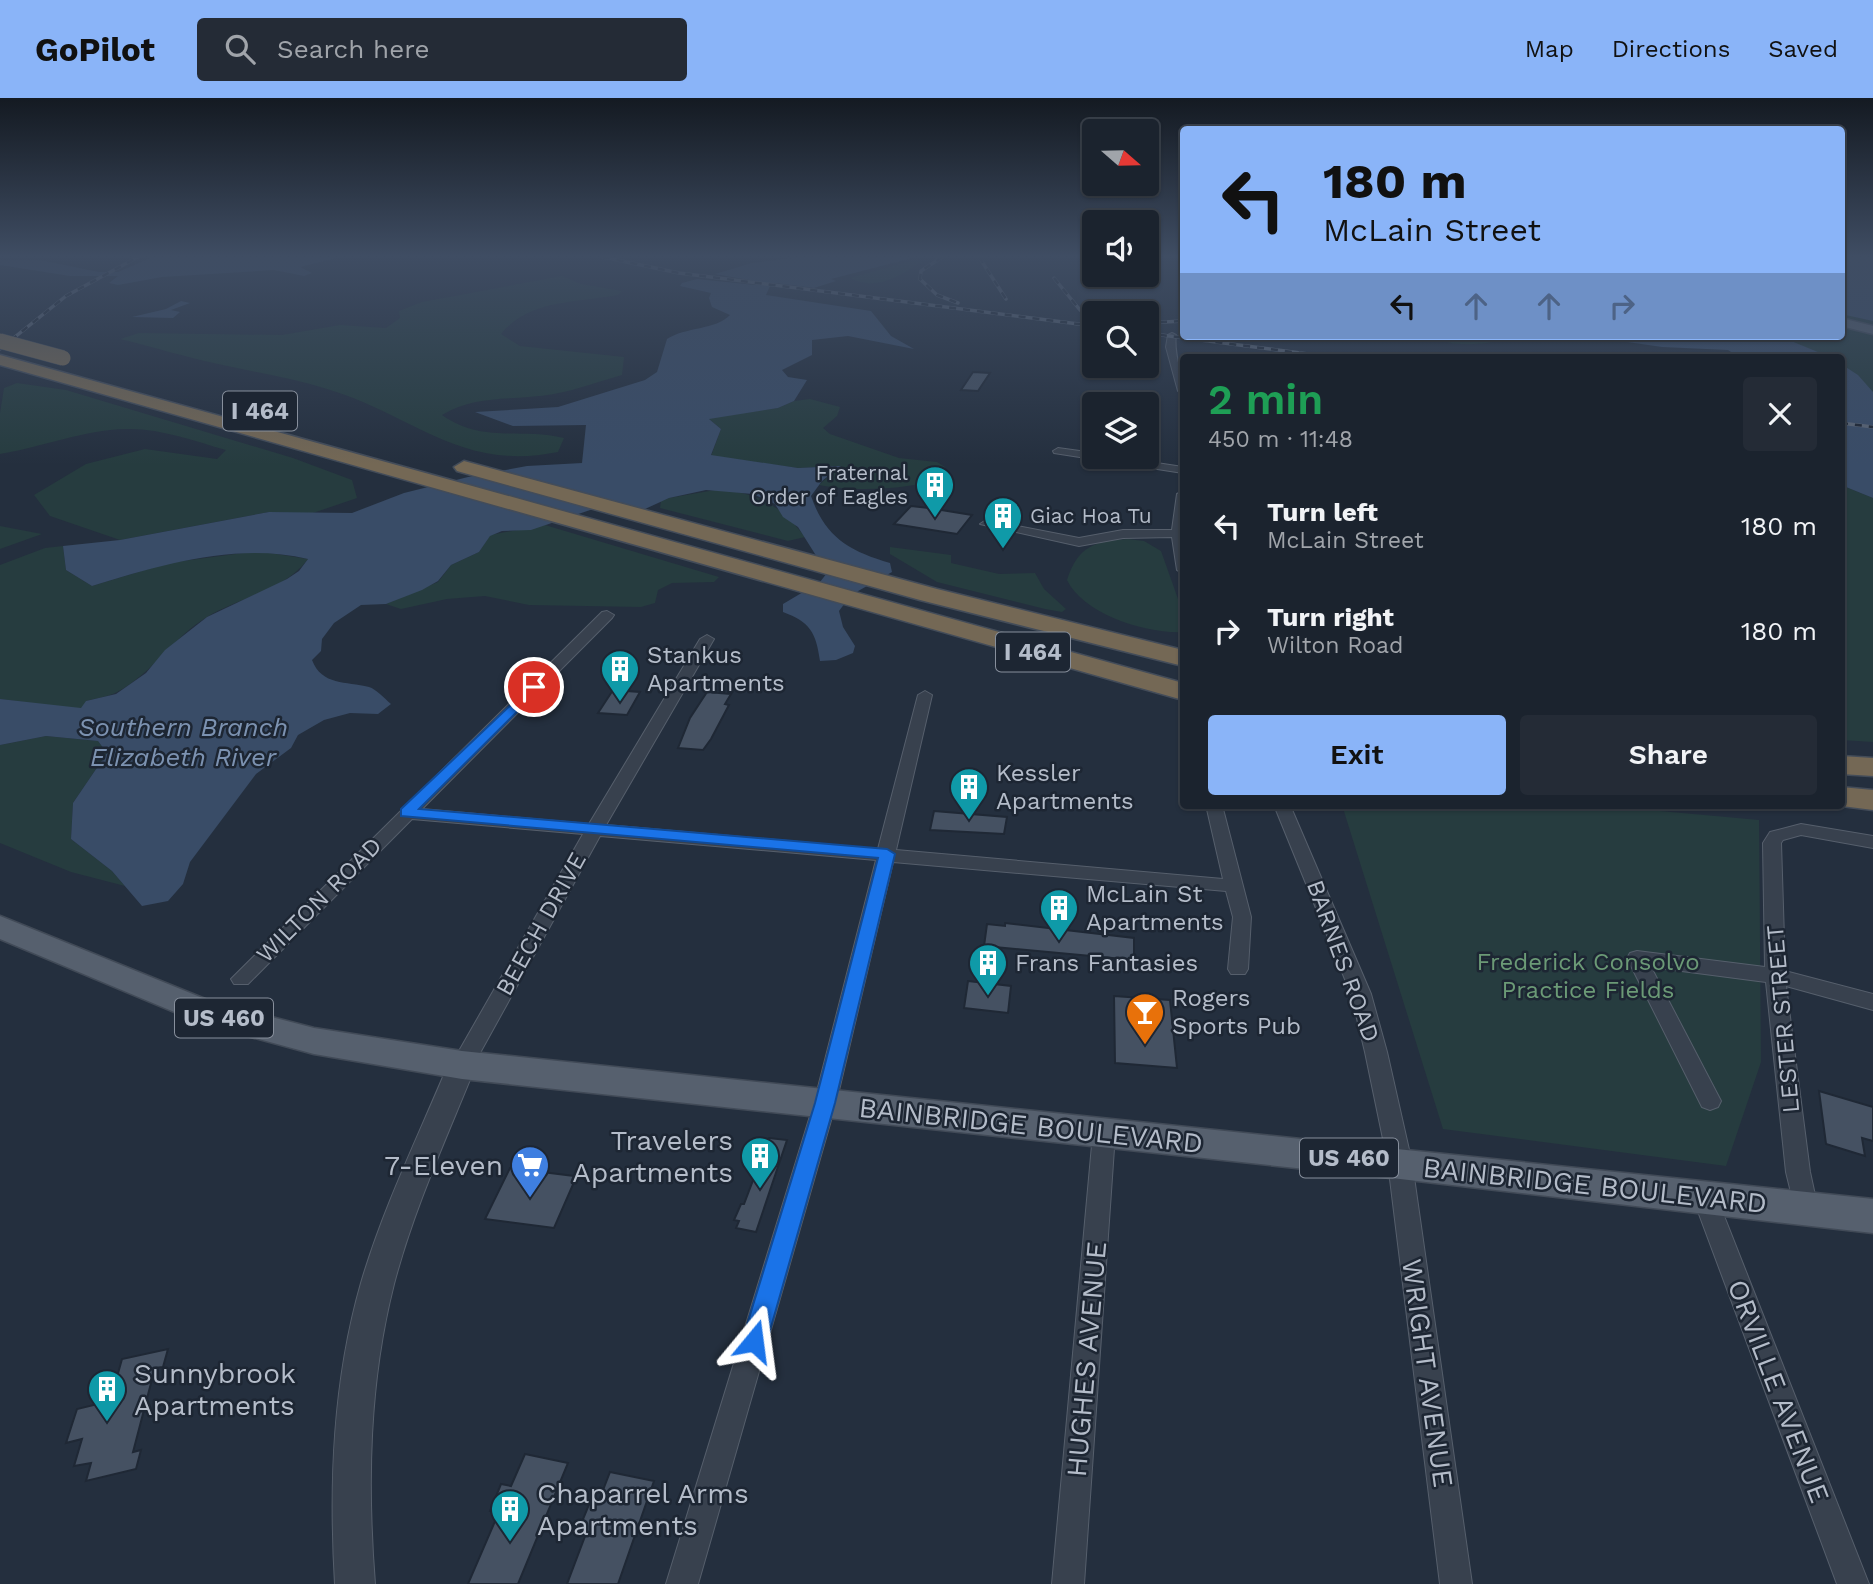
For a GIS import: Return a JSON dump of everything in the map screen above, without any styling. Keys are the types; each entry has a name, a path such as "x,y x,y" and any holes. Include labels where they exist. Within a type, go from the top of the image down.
{"highway":[{"path":"0,341 69,359"},
{"name":"I 464","path":"0,360 1180,691"},
{"name":"I 464","path":"451,463 929,595 1180,657"},
{"path":"1845,754 1873,754"},
{"path":"1845,765 1873,768"},
{"path":"1845,797 1873,800"}],"main road":[{"name":"BAINBRIDGE BOULEVARD","path":"0,927 203,1012 314,1041 462,1065 1400,1163 1873,1216"}],"street":[{"path":"1172,335 1170,347 1180,381"},
{"path":"1058,451 1082,454"},
{"path":"1159,466 1180,470"},
{"path":"1180,514 1177,533 1180,552"},
{"path":"976,537 990,519 1079,542 1123,534 1177,533"},
{"name":"WILTON ROAD","path":"241,979 607,615"},
{"name":"BEECH DRIVE","path":"462,1065 594,830 707,639"},
{"path":"682,1584 825,1103 925,695"},
{"path":"1215,809 1242,917 1238,969"},
{"name":"BARNES ROAD","path":"1284,809 1361,994 1400,1163"},
{"path":"407,813 1236,886"},
{"name":"LESTER STREET","path":"1806,1209 1798,1172 1775,976 1772,844 1776,836 1783,833 1809,830 1873,842"},
{"path":"1710,1101 1637,958 1775,976 1873,1002"},
{"path":"355,1584 351,1533 354,1423 370,1314 402,1214 462,1065"},
{"name":"HUGHES AVENUE","path":"1068,1584 1104,1134"},
{"name":"WRIGHT AVENUE","path":"1400,1163 1456,1584"},
{"name":"ORVILLE AVENUE","path":"1705,1198 1853,1584"}],"green space":[{"path":"332,326 509,326 501,334 520,346 624,357 622,375 554,394 468,404 442,415 457,424 487,432 564,438 558,452 524,456 493,454 438,438 358,400 327,389 120,339 139,333 282,335"},
{"path":"1845,326 1873,326 1873,395 1845,370 1845,354 1819,354 1785,340 1845,340"},
{"path":"1443,340 1505,340 1464,344"},
{"path":"17,383 66,390 293,458 352,480 357,498 310,514 269,512 120,540 50,516 34,495 86,464 145,449 217,459 226,450 164,433 126,429 94,432 0,454 0,413 4,388"},
{"path":"810,399 840,407 837,416 823,428 830,434 899,458 937,462 945,467 942,478 898,487 833,487 819,485 840,466 798,468 711,456 721,429 708,418 778,408 794,401"},
{"path":"1845,487 1873,498 1873,742 1845,740"},
{"path":"721,489 769,503 787,517 805,537 788,541 660,508 661,501 669,498"},
{"path":"545,525 719,577 714,582 672,583 658,590 655,603 641,607 529,605 485,596 447,599 401,609 386,604 438,582 451,565 479,552 490,535"},
{"path":"0,526 42,534 0,549"},
{"path":"1106,541 1144,541 1161,551 1180,605 1180,632 1152,630 1117,620 1087,603 1075,592 1067,580 1071,569 1082,553"},
{"path":"63,546 66,570 92,586 168,563 257,551 308,559 287,579 220,610 195,625 141,676 113,694 86,701 84,710 0,699 0,565 45,548"},
{"path":"890,547 951,555 951,563 999,574 1035,573 1044,589 1066,609 1062,612 1045,609 937,582 890,554"},
{"path":"46,736 98,741 107,753 73,803 71,839 112,871 125,886 71,872 0,843 0,745"},
{"name":"Frederick Consolvo Practice Fields","path":"1343,809 1638,809 1759,820 1761,1062 1726,1166 1443,1129"}],"water":[{"name":"Southern Branch Elizabeth River","path":"704,326 883,326 891,336 914,349 848,336 812,340 812,355 782,370 788,377 807,380 794,401 778,408 709,419 721,429 711,455 798,468 841,466 822,481 811,496 817,510 823,522 840,540 862,553 890,563 892,572 851,595 839,611 843,627 855,646 853,653 836,660 820,661 810,629 800,620 783,612 783,604 820,582 827,573 798,527 783,517 775,504 753,494 706,490 669,498 645,509 602,506 531,530 502,531 490,536 479,552 451,565 438,581 422,590 386,604 361,605 334,623 322,639 321,651 312,660 316,668 336,681 372,688 391,704 378,714 350,713 324,720 298,735 291,748 256,774 190,862 183,884 168,901 142,906 112,871 71,839 73,803 107,753 98,741 46,736 0,745 0,699 81,708 86,701 116,694 146,673 165,650 207,617 287,579 299,571 308,559 254,553 199,558 92,586 66,570 63,546 120,540 269,512 352,513 404,493 468,477 527,466 582,463 586,425 513,426 475,412 558,407 645,380 657,372 667,339"},
{"path":"1614,340 1789,340 1823,354 1734,354 1728,350 1662,347"},
{"path":"1845,367 1858,375 1873,392 1873,498 1845,487"}],"building":[{"path":"973,372 990,373 978,391 961,390"},
{"name":"Fraternal Order of Eagles","path":"911,506 972,515 957,534 894,524"},
{"name":"Stankus Apartments","path":"613,690 640,692 627,715 598,713"},
{"path":"707,692 731,694 725,704 729,705 703,750 678,748 690,718"},
{"name":"Kessler Apartments","path":"934,811 1007,817 1004,834 930,830"},
{"name":"McLain St Apartments","path":"1005,923 1134,938 1134,960 984,946 987,924 1005,926"},
{"name":"Frans Fantasies","path":"968,981 1011,986 1008,1013 964,1008"},
{"name":"Rogers Sports Pub","path":"1114,996 1170,1000 1177,1068 1115,1063"},
{"path":"1819,1091 1873,1107 1873,1141 1862,1138 1865,1156 1826,1144"},
{"name":"Travelers Apartments","path":"769,1138 787,1140 756,1232 736,1228 739,1221 734,1220 741,1204 744,1204"},
{"name":"7-Eleven","path":"510,1168 574,1176 575,1180 554,1228 485,1219"},
{"name":"Sunnybrook Apartments","path":"168,1349 163,1367 155,1368 133,1452 141,1450 136,1469 86,1481 91,1463 74,1466 82,1439 66,1443 77,1409 94,1405 102,1380 117,1377 122,1359"},
{"name":"Chaparrel Arms Apartments","path":"525,1454 568,1463 518,1584 468,1584 499,1512 490,1511 501,1484 511,1486"},
{"name":"Chaparrel Arms Apartments","path":"610,1472 654,1481 618,1584 567,1584 587,1531 579,1529 590,1502 598,1503"}],"railway":[{"path":"0,349 28,326"},
{"path":"1159,335 1180,337"},
{"path":"1200,340 1308,354"},
{"path":"1845,424 1873,427"}],"place":[{"name":"Fraternal Order of Eagles","path":"935,519"},
{"name":"Giac Hoa Tu","path":"1003,550"},
{"name":"Stankus Apartments","path":"620,703"},
{"name":"Kessler Apartments","path":"969,821"},
{"name":"McLain St Apartments","path":"1059,942"},
{"name":"Frans Fantasies","path":"988,997"},
{"name":"Rogers Sports Pub","path":"1145,1046"},
{"name":"Travelers Apartments","path":"760,1190"},
{"name":"7-Eleven","path":"530,1199"},
{"name":"Sunnybrook Apartments","path":"107,1423"},
{"name":"Chaparrel Arms Apartments","path":"510,1543"}],"route":[{"path":"534,687 407,813 887,854 825,1103 754,1341"}]}
